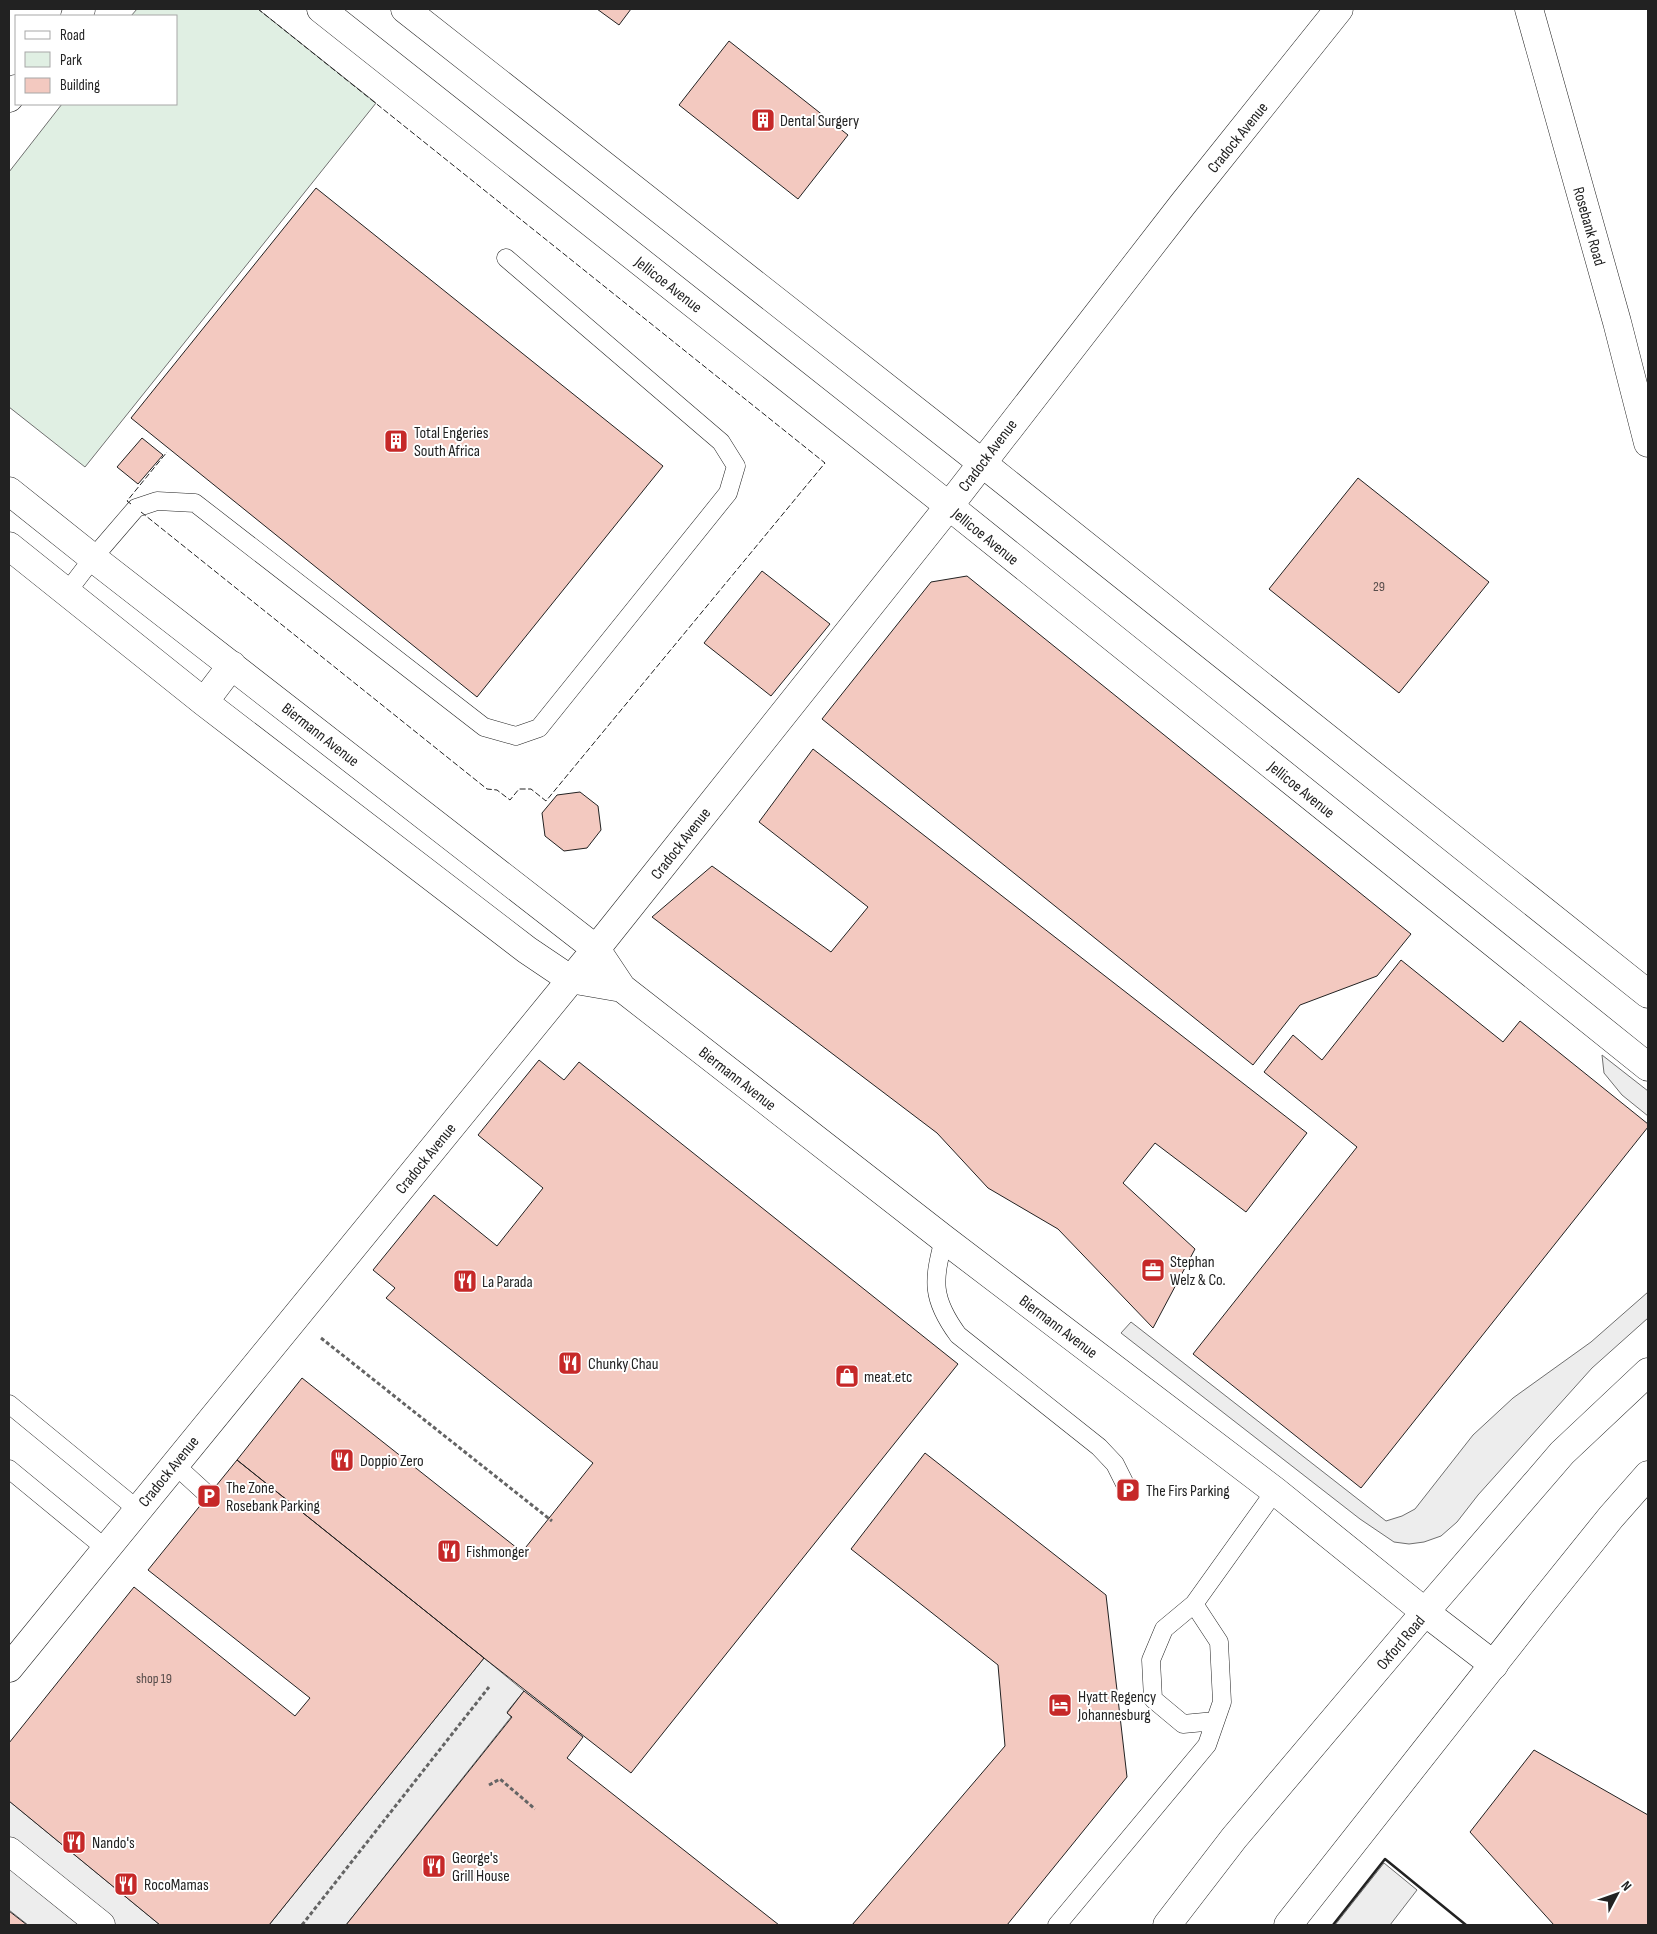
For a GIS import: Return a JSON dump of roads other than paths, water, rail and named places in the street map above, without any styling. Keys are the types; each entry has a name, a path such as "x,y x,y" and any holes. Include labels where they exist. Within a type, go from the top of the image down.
{"street":[{"name":"Jellicoe Avenue","path":"321,9 949,506 1648,1067"},
{"path":"405,9 982,463 1648,994"},
{"name":"Cradock Avenue","path":"9,1668 105,1548 596,949 949,506 1183,204 1339,9"},
{"name":"Rosebank Road","path":"1529,9 1617,322 1648,444"},
{"name":"Biermann Avenue","path":"9,491 596,949 622,988 944,1239 1275,1491 1494,1665"},
{"name":"Biermann Avenue","path":"9,546 204,702 527,950 570,979 622,988"},
{"path":"204,702 232,665"},
{"name":"Oxford Road","path":"1167,1925 1234,1838 1562,1453 1648,1372"},
{"path":"1288,1925 1611,1516 1648,1476"},
{"path":"9,1851 101,1925"}],"lane":[{"path":"67,592 136,508 158,501 195,503 484,727 516,736 539,728 728,492 736,466 721,442 506,258"},
{"path":"944,1239 937,1264 938,1297 945,1316 958,1334 1099,1447 1115,1464 1128,1490"},
{"path":"9,1404 138,1509"},
{"path":"174,1464 209,1496"},
{"path":"9,1470 105,1548"},
{"path":"1215,1721 1183,1724 1154,1698 1151,1660 1164,1629 1194,1604 1275,1491"},
{"path":"1057,1925 1207,1745 1222,1702 1220,1642 1194,1604"}],"place":[{"name":"Dental Surgery","path":"763,120"},
{"name":"Total Engeries South Africa","path":"396,441"},
{"name":"Stephan Welz & Co.","path":"1153,1270"},
{"name":"La Parada","path":"465,1281"},
{"name":"Chunky Chau","path":"570,1363"},
{"name":"meat.etc","path":"847,1376"},
{"name":"Doppio Zero","path":"342,1460"},
{"name":"The Firs Parking","path":"1128,1490"},
{"name":"The Zone Rosebank Parking","path":"209,1496"},
{"name":"Fishmonger","path":"449,1551"},
{"name":"Hyatt Regency Johannesburg","path":"1060,1705"},
{"name":"Nando's","path":"74,1842"},
{"name":"George's Grill House","path":"434,1866"},
{"name":"RocoMamas","path":"126,1884"}]}
